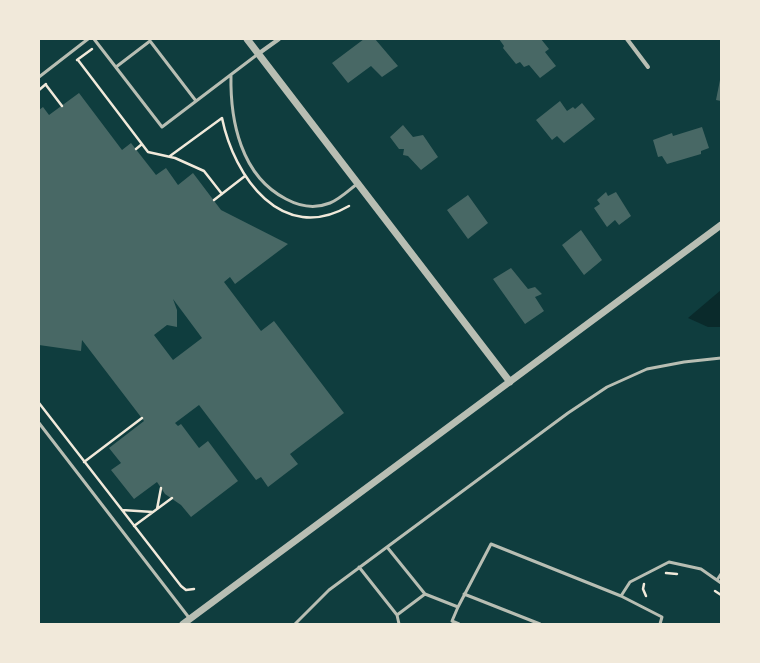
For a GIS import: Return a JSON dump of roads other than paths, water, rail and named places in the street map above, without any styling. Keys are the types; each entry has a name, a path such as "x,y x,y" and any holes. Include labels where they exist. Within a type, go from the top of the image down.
{"street":[{"path":"247,39 510,382"},
{"path":"258,54 279,39"},
{"path":"627,39 648,67"},
{"path":"183,624 721,225"}],"lane":[{"path":"39,77 88,39"},
{"path":"94,39 162,127 258,54"},
{"path":"116,67 150,41 196,101"},
{"path":"231,75 232,110 240,143 251,166 265,184 291,202 300,205 318,206 330,203 358,183"},
{"path":"294,624 329,590 359,567 568,413 607,387 647,369 684,362 721,358"},
{"path":"39,423 190,619"},
{"path":"459,624 452,621 464,594 491,544 621,596 662,617 660,624"},
{"path":"387,547 425,594 458,607"},
{"path":"621,596 630,582 669,562 701,569 721,583"},
{"path":"359,567 397,614 399,624"},
{"path":"717,580 721,574"},
{"path":"397,614 425,594"},
{"path":"464,594 540,624"}],"water":[{"path":"721,290 721,327 708,327 688,318"}]}
